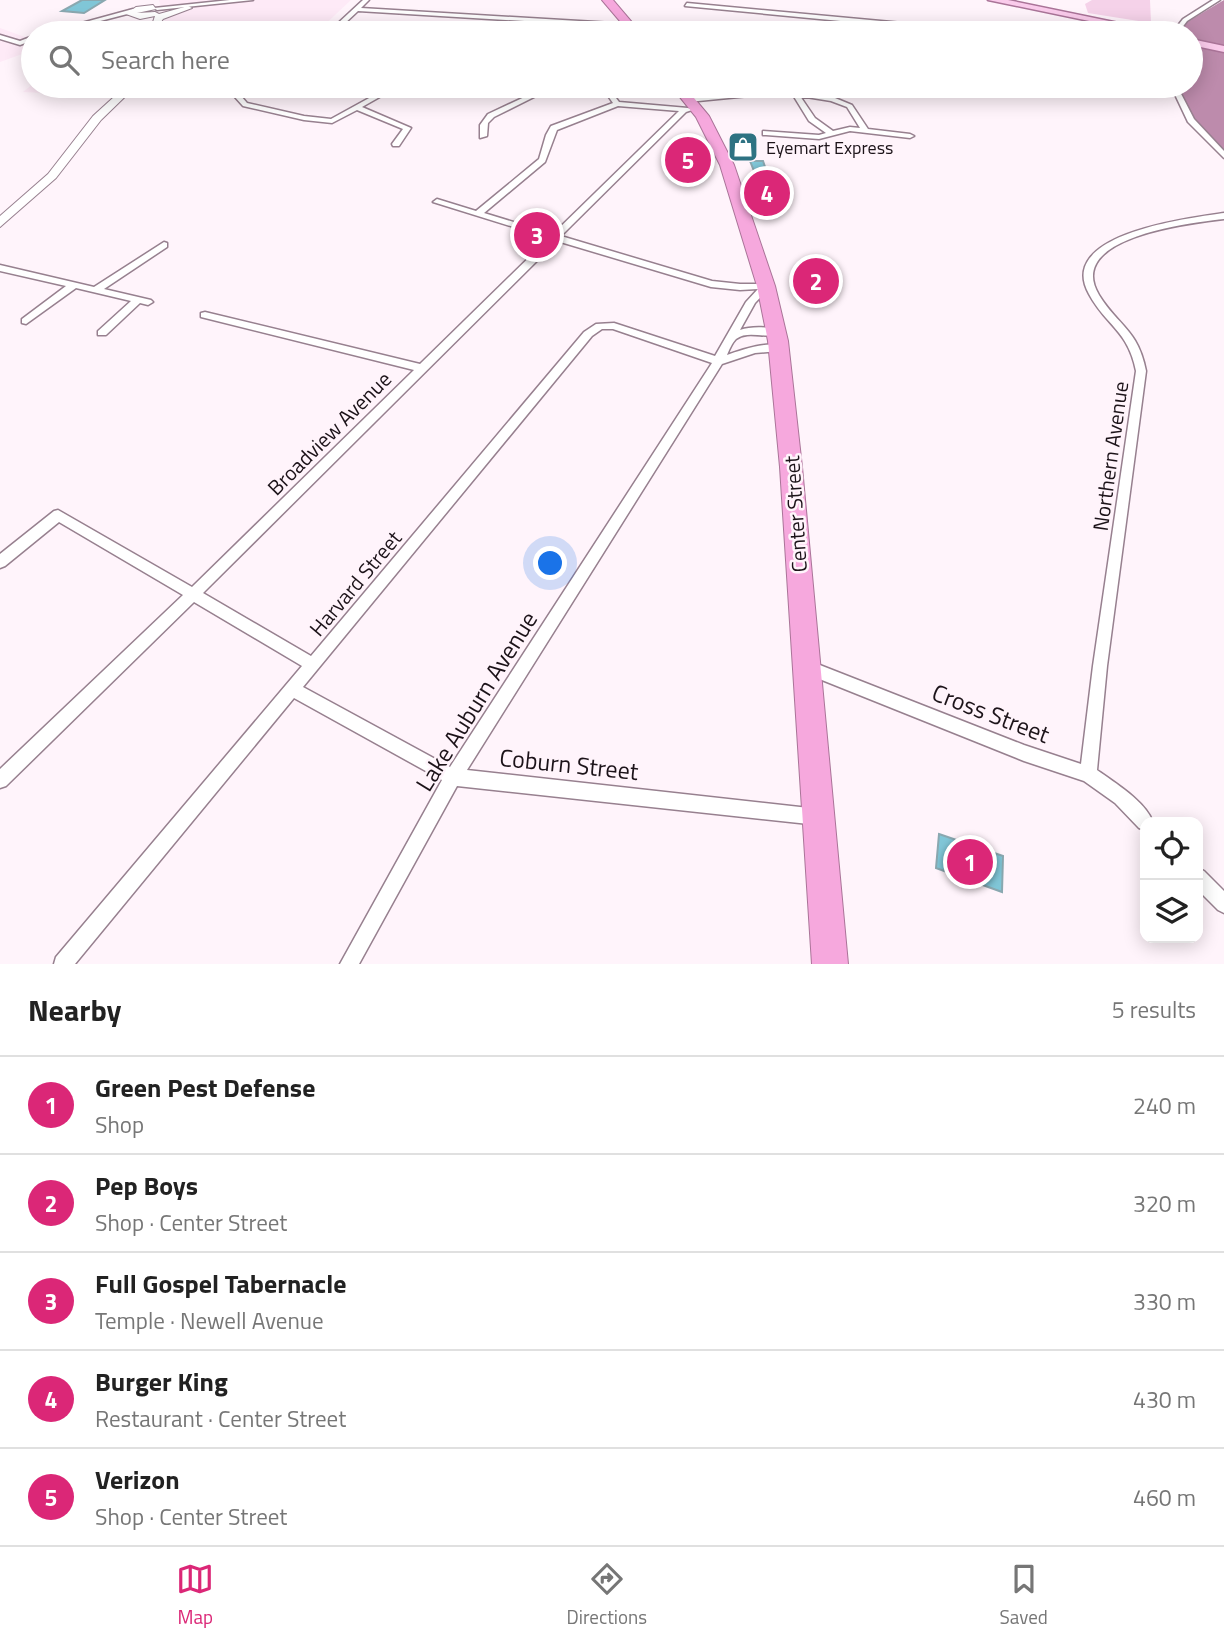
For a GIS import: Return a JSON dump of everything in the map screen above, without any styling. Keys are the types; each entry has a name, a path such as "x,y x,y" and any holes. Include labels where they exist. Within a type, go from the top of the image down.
{"highway":[{"path":"612,2 626,21"},
{"name":"Center Street","path":"684,98 718,143 727,165 766,286 778,340 830,964"}],"main road":[{"path":"135,13 141,0"},
{"path":"979,0 1090,21"},
{"path":"993,0 1095,21"},
{"path":"135,13 154,8"},
{"path":"157,21 159,17 188,8"},
{"path":"135,13 143,21"},
{"path":"1203,43 1224,47"},
{"path":"0,223 52,176 88,130 119,98"},
{"path":"88,130 127,98"}],"street":[{"path":"154,8 250,0"},
{"path":"341,21 366,0"},
{"path":"1184,21 1217,0"},
{"path":"154,8 188,8 201,5"},
{"path":"687,5 829,21"},
{"path":"357,9 522,21"},
{"path":"96,21 135,13"},
{"path":"0,37 21,43"},
{"path":"239,98 244,105 330,121 375,98"},
{"path":"483,136 485,122 493,114 532,98"},
{"path":"613,98 617,104"},
{"path":"478,214 540,163 548,151 549,132 554,128 617,104 689,107 730,98"},
{"path":"799,98 813,119 831,133"},
{"path":"818,98 850,106 864,130"},
{"path":"1180,98 1191,120 1224,156"},
{"name":"Broadview Avenue","path":"0,780 689,107"},
{"path":"357,108 407,128 396,144"},
{"path":"766,133 807,137 864,130 910,136"},
{"path":"437,202 711,284 728,287 766,286"},
{"name":"Northern Avenue","path":"1088,774 1100,666 1141,370 1140,357 1134,342 1088,286 1087,268 1100,253 1153,228 1178,221 1224,216"},
{"path":"96,290 164,245"},
{"path":"0,268 143,301 102,333"},
{"path":"26,321 74,285"},
{"name":"Lake Auburn Avenue","path":"348,964 453,777 718,361 751,302 766,286"},
{"path":"205,315 422,368"},
{"name":"Harvard Street","path":"63,964 594,329 614,326 718,361"},
{"path":"730,338 743,331 778,340"},
{"path":"718,361 778,340"},
{"path":"0,562 58,515 313,665"},
{"name":"Cross Street","path":"807,667 1024,753 1088,774 1121,797 1140,817"},
{"name":"Coburn Street","path":"293,689 453,777 818,817"},
{"path":"1201,880 1224,904"}],"shaded area":[{"path":"159,0 351,0 329,21 165,21"},
{"path":"1092,0 1150,0 1151,21 1088,13 1085,4"},
{"path":"1224,0 1224,151 1194,123 1181,98 1203,98 1203,21 1189,21"},
{"path":"0,28 21,36 21,54 0,62"}],"building":[{"path":"82,0 105,0 84,13 62,11"},
{"path":"750,161 763,161 776,199 757,199 754,189 760,186"},
{"path":"939,834 1003,856 1002,892 936,868"}],"place":[{"name":"Eyemart Express","path":"743,147"},
{"name":"Verizon","path":"688,160"},
{"name":"Burger King","path":"767,193"},
{"name":"Full Gospel Tabernacle","path":"537,235"},
{"name":"Pep Boys","path":"816,281"},
{"name":"Green Pest Defense","path":"970,862"}]}
